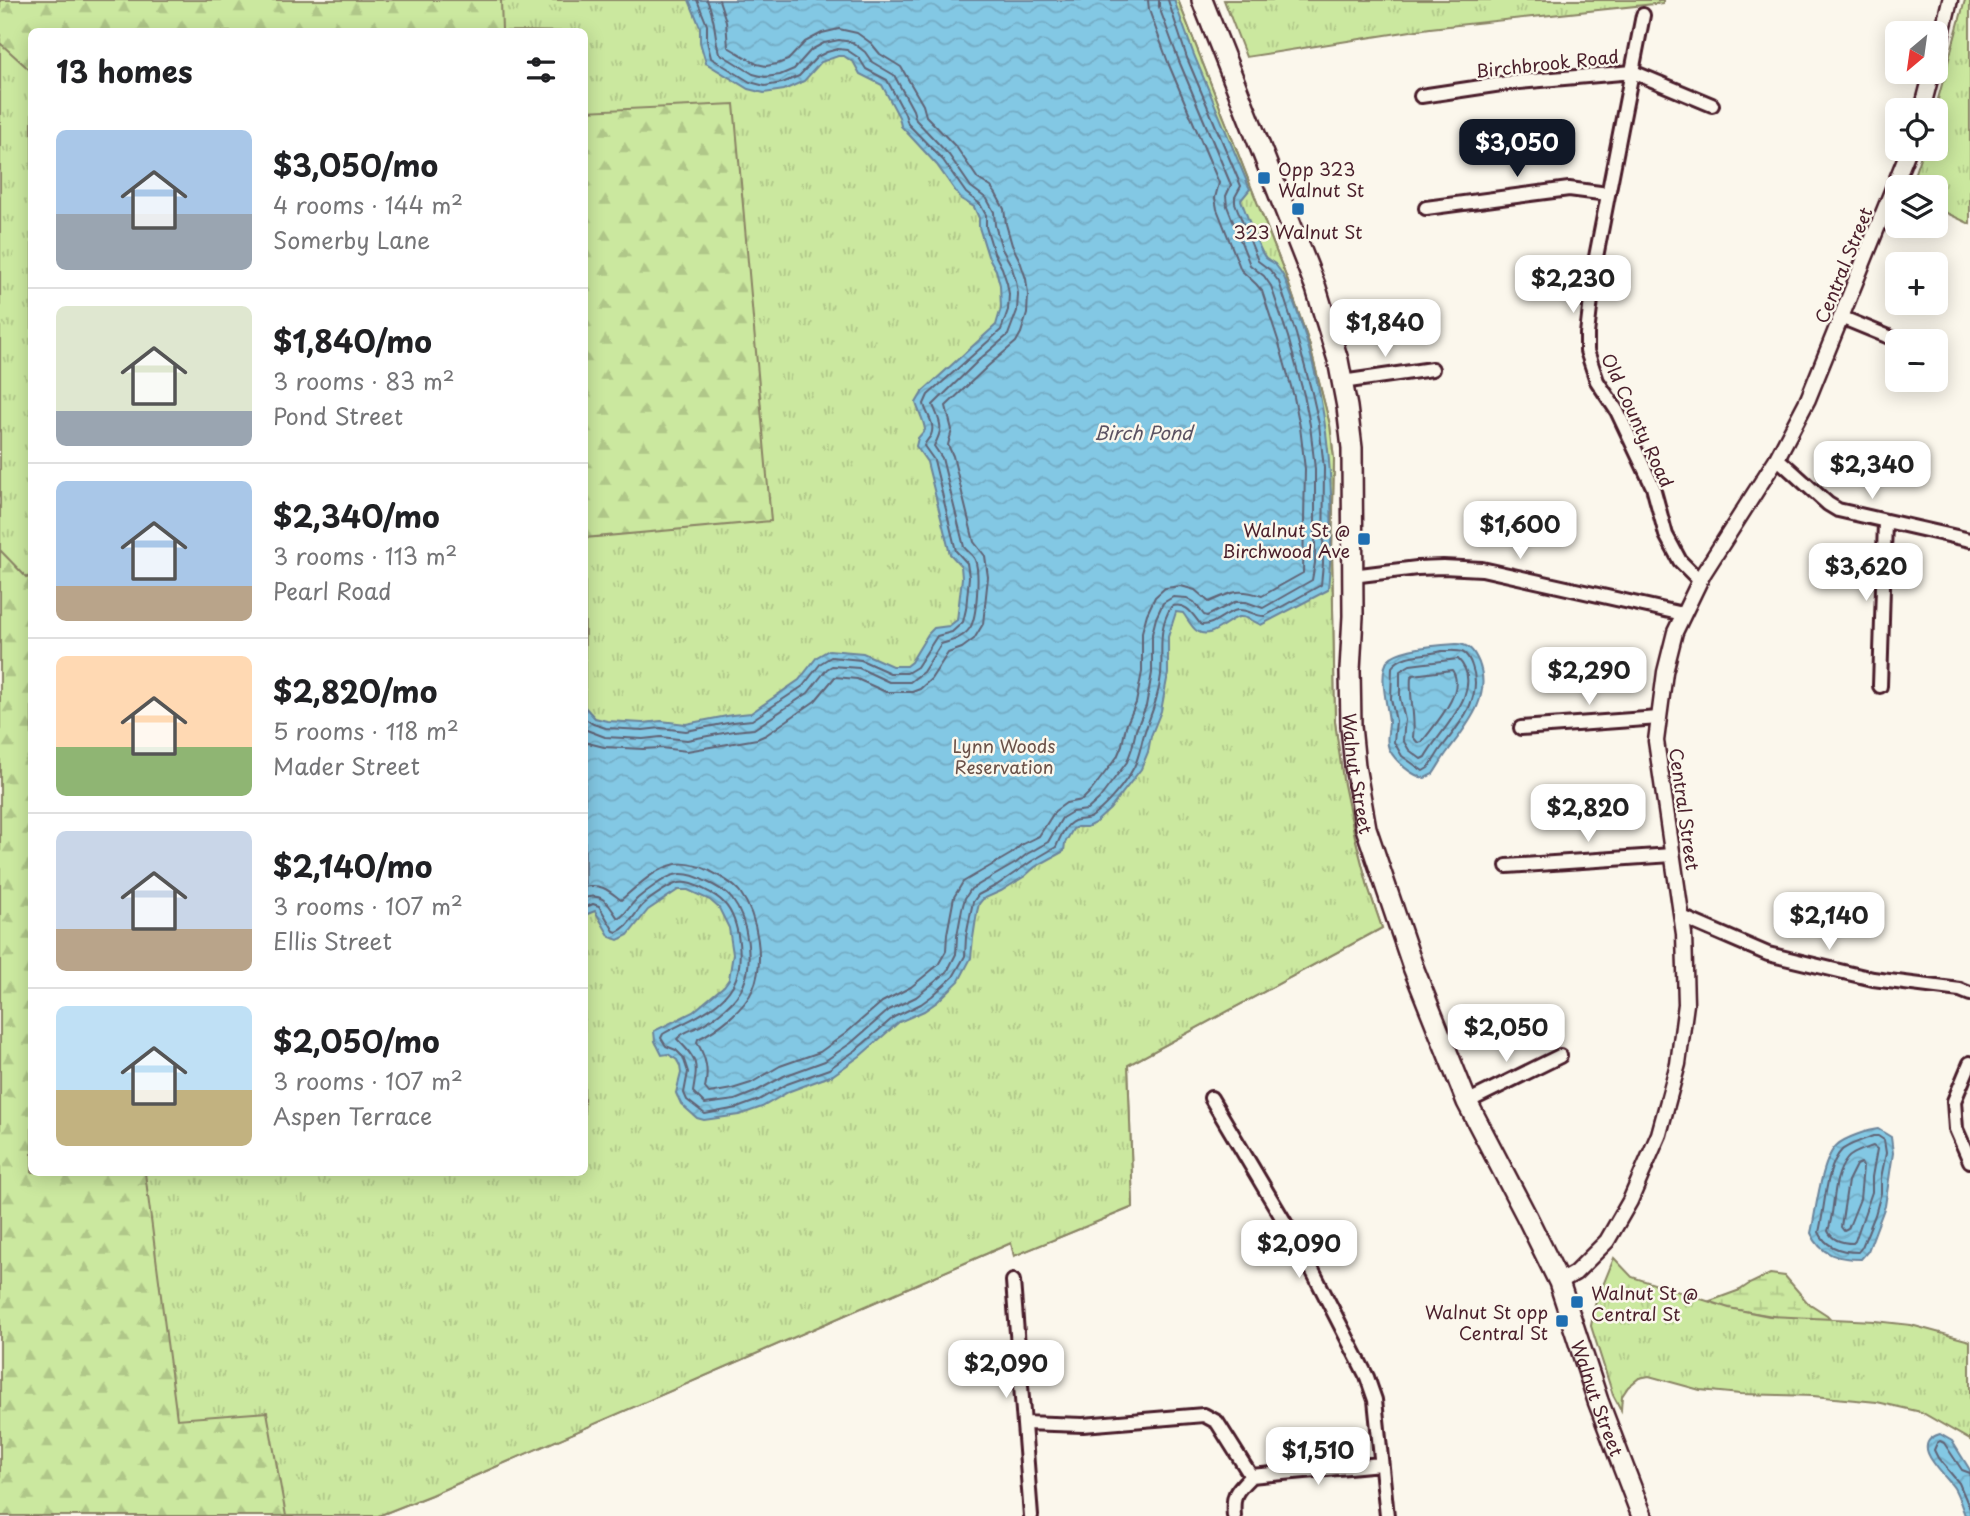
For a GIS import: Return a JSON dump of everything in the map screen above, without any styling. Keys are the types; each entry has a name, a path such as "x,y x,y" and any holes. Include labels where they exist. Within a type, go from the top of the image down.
{"main road":[{"name":"Walnut Street","path":"1202,0 1316,288 1342,382 1352,448 1351,726 1366,828 1413,967 1467,1102 1559,1282 1598,1401 1642,1516"}],"street":[{"path":"1945,21 1950,0"},
{"name":"Old County Road","path":"1643,15 1596,257 1587,351 1597,381 1617,411 1653,487 1665,535 1680,561 1699,580"},
{"name":"Birchbrook Road","path":"1421,96 1508,83 1633,72 1712,105"},
{"name":"Central Street","path":"1559,1282 1575,1273 1607,1241 1630,1201 1659,1134 1678,1063 1686,1004 1684,934 1657,741 1665,672 1675,632 1699,580 1776,458 1808,399 1904,161"},
{"path":"1426,208 1569,189 1608,194"},
{"path":"1843,317 1885,335"},
{"path":"1342,382 1432,369"},
{"path":"1776,458 1832,507 1970,540"},
{"path":"1880,686 1885,521"},
{"path":"1352,576 1417,568 1482,569 1683,614"},
{"path":"1521,728 1659,718"},
{"path":"1507,866 1672,855"},
{"path":"1682,916 1768,954 1872,979 1960,990 1970,994"},
{"path":"1467,1102 1560,1056"},
{"path":"1970,1063 1954,1101 1956,1129 1970,1161"},
{"path":"1211,1098 1307,1258 1367,1377 1375,1400 1387,1516"},
{"path":"1013,1281 1031,1516"},
{"path":"1024,1423 1083,1425 1204,1415 1217,1422 1251,1476"},
{"path":"1234,1516 1236,1491 1251,1476 1381,1464"}],"green space":[{"name":"Lynn Woods Reservation","path":"0,0 689,0 1002,294 588,703 588,28 28,28 28,1176 588,1176 588,1164 1178,0 1287,279 1309,343 1330,425 1334,459 1332,551 1335,722 1355,837 1382,928 1128,1065 1133,1207 1014,1256 1011,1243 378,1516 0,1516"},
{"name":"Lynn Woods Reservation","path":"501,0 1178,0 1287,279 1309,343 1330,425 1334,459 1332,551 1335,722 1355,837 1382,928 1128,1065 1133,1207 1014,1256 1011,1243 378,1516 286,1516 267,1412 177,1419 145,1176 588,1176 588,538 771,521 734,104 588,111 588,28 502,28"},
{"path":"1224,0 1663,0 1663,3 1430,28 1246,57"},
{"path":"1965,0 1970,0 1970,224 1948,214 1948,175 1914,175 1919,161 1948,161 1948,98 1938,98 1942,84 1948,84 1948,62"},
{"path":"0,43 28,68 27,578 0,550"},
{"path":"1614,1258 1632,1277 1729,1308 1769,1316 1911,1325 1970,1341 1970,1440 1921,1412 1877,1402 1700,1390 1649,1376 1639,1378 1628,1387 1622,1396 1621,1410 1613,1395 1591,1326 1595,1305"},
{"path":"1770,1274 1785,1276 1807,1302 1827,1315 1838,1327 1702,1304 1740,1290"}],"water":[{"name":"Birch Pond","path":"689,0 1174,0 1250,189 1241,200 1254,234 1264,256 1275,264 1284,277 1300,320 1320,395 1330,472 1331,511 1328,590 1261,625 1248,618 1239,617 1208,633 1197,631 1183,613 1176,612 1168,637 1168,674 1161,711 1141,769 1110,809 1095,823 1073,829 1065,843 1064,851 1001,891 983,899 977,912 971,958 959,981 937,1002 899,1022 833,1075 790,1091 762,1107 739,1115 704,1120 697,1118 681,1104 676,1093 680,1066 677,1060 668,1054 662,1055 655,1041 654,1031 693,1012 724,986 729,979 733,954 729,928 719,908 710,900 688,890 678,890 648,910 628,935 618,940 610,937 595,911 588,914 588,710 595,718 607,721 686,724 751,713 799,680 817,657 829,650 863,653 892,666 906,666 934,628 949,626 957,620 961,566 950,554 927,462 916,446 918,438 925,430 916,403 923,391 996,325 1001,308 996,270 988,256 974,207 961,199 937,165 901,126 882,85 860,74 854,63 844,56 838,56 821,62 804,81 784,90 764,93 748,89 706,63 700,42 700,27"},
{"path":"1456,644 1470,649 1479,663 1482,675 1480,699 1470,721 1433,774 1425,778 1405,768 1389,749 1384,672 1389,659 1401,652"},
{"path":"1878,1129 1891,1137 1893,1153 1885,1206 1868,1251 1861,1259 1832,1255 1820,1247 1811,1233 1827,1162 1840,1142"},
{"path":"1940,1434 1952,1441 1970,1470 1970,1516 1965,1515 1954,1488 1931,1460 1928,1452 1927,1445 1931,1439"}],"place":[{"name":"Opp 323 Walnut St","path":"1264,178"},
{"name":"323 Walnut St","path":"1298,209"},
{"name":"Walnut St @ Birchwood Ave","path":"1364,539"},
{"name":"Walnut St @ Central St","path":"1577,1302"},
{"name":"Walnut St opp Central St","path":"1562,1321"}]}
